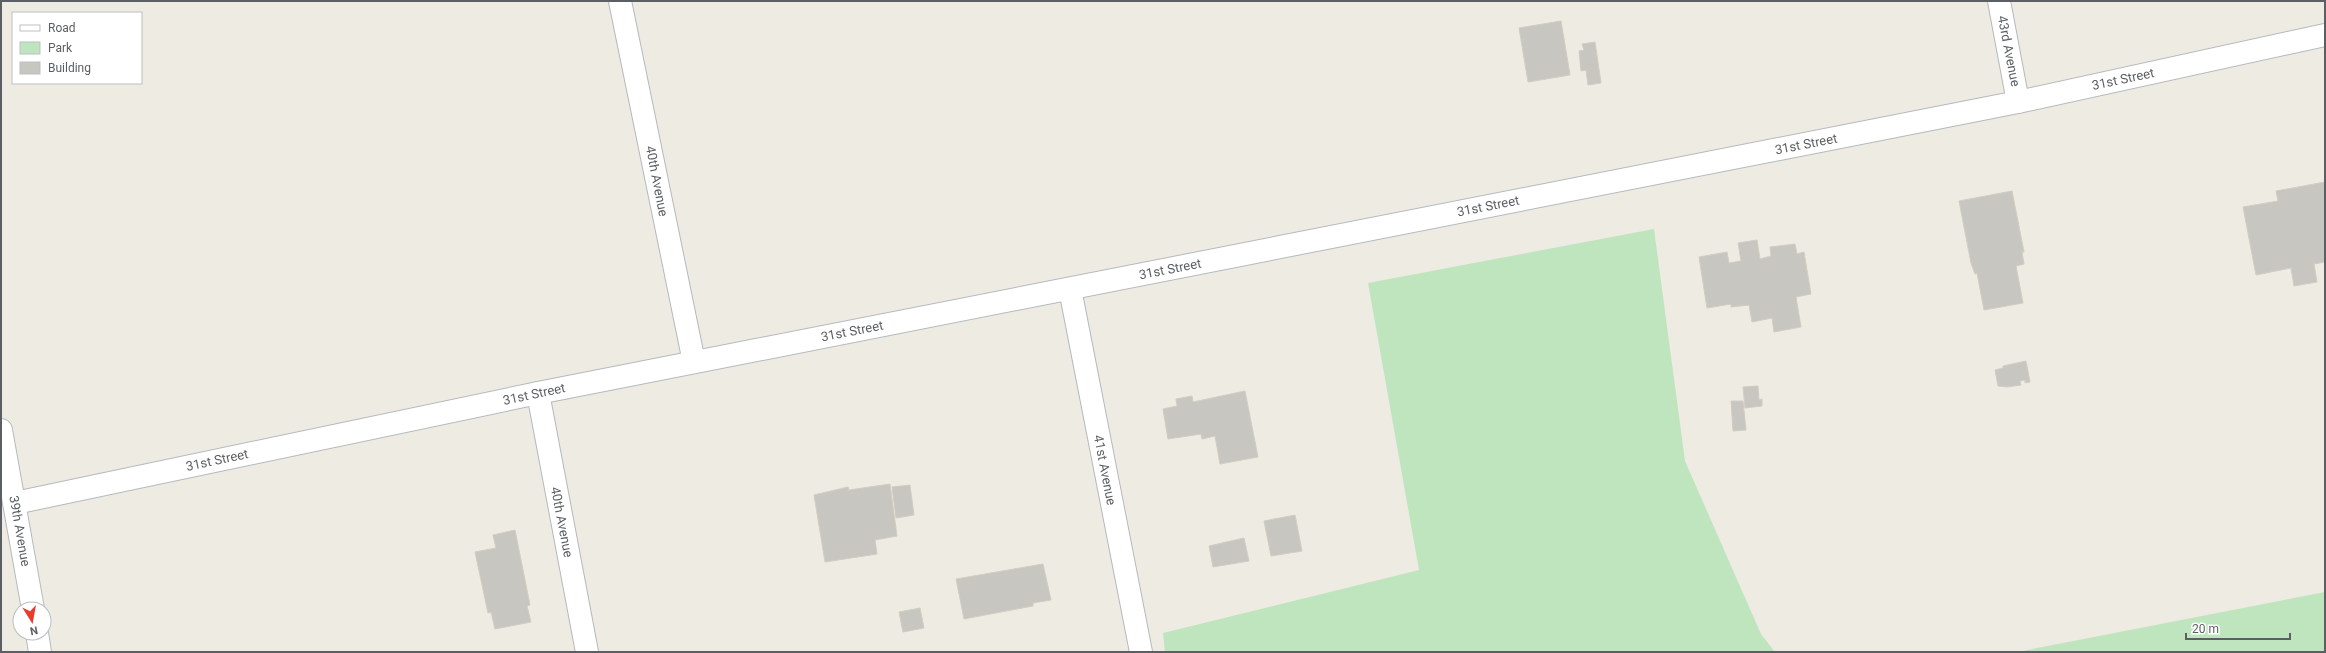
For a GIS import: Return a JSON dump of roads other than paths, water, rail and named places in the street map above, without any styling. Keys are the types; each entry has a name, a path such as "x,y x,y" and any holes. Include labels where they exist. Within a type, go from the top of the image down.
{"street":[{"name":"40th Avenue","path":"620,1 694,362"},
{"name":"43rd Avenue","path":"1999,1 2018,102"},
{"name":"31st Street","path":"15,503 538,392 2018,102 2325,35"},
{"name":"41st Avenue","path":"1070,288 1141,652"},
{"name":"40th Avenue","path":"538,392 587,652"},
{"name":"39th Avenue","path":"1,430 32,601"},
{"path":"38,641 40,652"}]}
